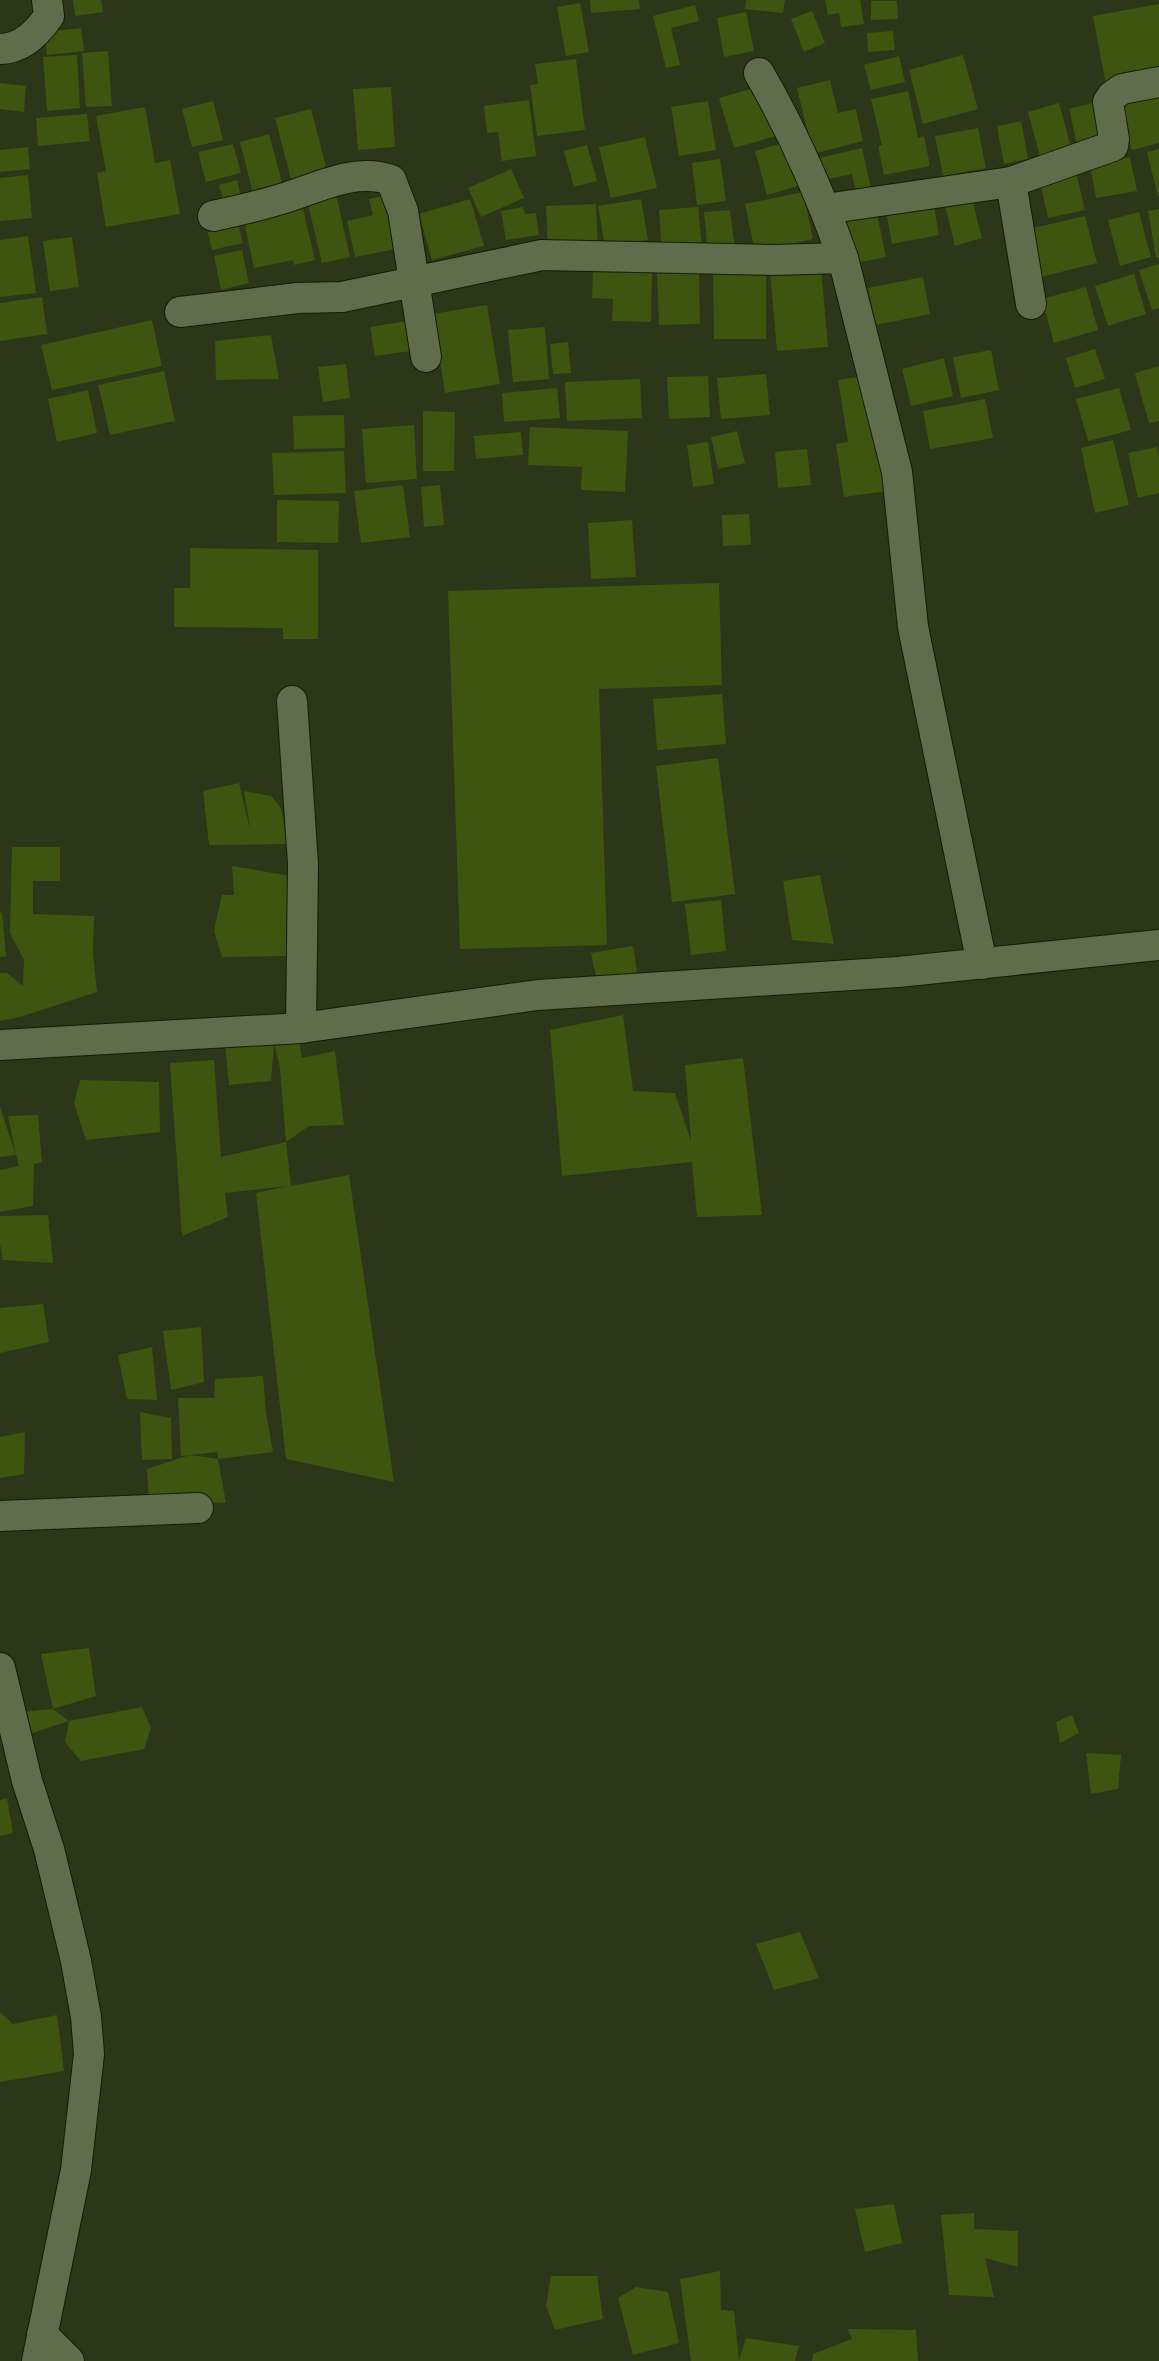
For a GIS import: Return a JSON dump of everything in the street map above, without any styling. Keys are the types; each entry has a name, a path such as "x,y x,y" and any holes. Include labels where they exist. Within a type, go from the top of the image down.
{"street":[{"path":"0,49 19,45 40,28 49,16 47,0"},
{"path":"759,73 789,125 843,258 897,472 913,627 982,964"},
{"path":"825,209 1011,182 1113,146 1108,102 1112,96 1122,89 1159,82"},
{"path":"213,216 283,199 323,183 378,175 391,180 403,211 426,357"},
{"path":"1011,182 1031,304"},
{"path":"180,312 298,298 342,297 542,255 772,260 843,258"},
{"path":"292,701 303,864 301,1028"},
{"path":"0,1045 301,1028 538,995 898,972 1159,945"},
{"path":"0,1516 198,1508"},
{"path":"0,1668 13,1784 49,1849 86,2017 89,2054 76,2170 40,2347 69,2361"}],"building":[{"path":"73,0 101,0 103,12 75,16"},
{"path":"590,0 639,0 640,9 591,13"},
{"path":"746,0 785,0 783,13 745,9"},
{"path":"825,0 860,0 864,24 841,27 839,13 828,15"},
{"path":"871,1 897,1 898,19 871,20"},
{"path":"580,3 589,52 566,56 557,7"},
{"path":"1159,4 1159,75 1106,85 1093,16"},
{"path":"695,5 699,21 671,28 680,65 666,68 653,16"},
{"path":"812,11 825,43 804,52 791,19"},
{"path":"746,12 754,51 724,57 717,18"},
{"path":"81,28 84,51 47,55 44,32"},
{"path":"893,31 895,50 868,52 867,33"},
{"path":"108,51 112,106 86,107 82,53"},
{"path":"77,55 80,108 47,111 43,57"},
{"path":"963,55 978,109 923,124 909,70"},
{"path":"899,56 905,82 871,90 864,65"},
{"path":"576,59 585,130 537,136 530,85 538,84 535,64"},
{"path":"830,80 838,113 856,109 863,141 813,154 797,88"},
{"path":"0,83 26,86 24,112 0,109"},
{"path":"1159,85 1159,143 1132,150 1117,96"},
{"path":"762,86 776,136 734,148 719,98"},
{"path":"391,87 395,147 358,150 353,89"},
{"path":"908,91 918,138 924,136 930,166 884,175 878,146 882,145 871,99"},
{"path":"529,100 536,156 502,161 498,132 487,133 484,106"},
{"path":"213,101 223,140 192,147 182,109"},
{"path":"708,101 716,150 679,156 671,107"},
{"path":"1100,101 1110,141 1078,149 1069,109"},
{"path":"1059,103 1073,155 1042,164 1028,112"},
{"path":"145,107 155,163 170,160 180,214 106,227 97,173 106,171 96,116"},
{"path":"311,109 327,170 291,179 275,118"},
{"path":"87,114 90,141 38,146 36,118"},
{"path":"1021,121 1028,159 1004,164 997,126"},
{"path":"978,128 986,168 943,176 935,136"},
{"path":"269,134 284,190 254,197 240,142"},
{"path":"645,137 657,188 611,198 599,147"},
{"path":"792,141 804,184 767,195 755,151"},
{"path":"233,144 241,173 206,182 198,152"},
{"path":"587,145 597,181 574,187 564,151"},
{"path":"28,147 30,169 0,172 0,150"},
{"path":"862,148 872,192 857,196 852,174 824,180 819,158"},
{"path":"1159,149 1159,196 1158,197 1147,152"},
{"path":"1130,157 1137,191 1096,198 1090,165"},
{"path":"720,159 726,201 697,205 692,163"},
{"path":"1075,168 1085,210 1048,218 1039,177"},
{"path":"511,169 524,198 481,217 468,188"},
{"path":"28,175 32,218 0,221 0,178"},
{"path":"237,180 243,206 226,210 219,185"},
{"path":"803,192 813,239 755,252 745,204"},
{"path":"336,194 350,257 322,263 307,200"},
{"path":"394,194 406,247 355,257 347,221 373,215 369,199"},
{"path":"470,199 484,246 432,260 419,214"},
{"path":"641,199 648,240 605,247 598,206"},
{"path":"972,199 982,238 955,246 945,206"},
{"path":"301,200 315,260 294,265 293,260 254,268 243,217"},
{"path":"933,202 939,235 892,244 886,211"},
{"path":"596,204 598,247 548,249 546,206"},
{"path":"523,207 525,214 536,213 539,235 506,240 501,211"},
{"path":"698,207 702,248 662,251 659,210"},
{"path":"1159,209 1159,257 1156,258 1148,211"},
{"path":"730,210 735,249 708,252 704,212"},
{"path":"1139,212 1151,257 1120,266 1108,220"},
{"path":"877,214 886,257 850,264 841,221"},
{"path":"236,216 243,243 212,250 205,223"},
{"path":"1085,216 1097,263 1041,277 1029,229"},
{"path":"28,236 36,293 0,297 0,240"},
{"path":"72,237 79,287 50,291 43,241"},
{"path":"242,250 249,283 221,290 214,256"},
{"path":"1159,264 1159,308 1152,310 1139,270"},
{"path":"821,268 828,347 777,351 770,271"},
{"path":"713,269 766,270 766,339 714,339"},
{"path":"657,270 699,270 700,324 659,325"},
{"path":"593,271 652,273 651,322 612,321 613,299 592,298"},
{"path":"1134,274 1146,314 1108,326 1095,286"},
{"path":"923,277 930,314 876,325 868,288"},
{"path":"1086,287 1098,330 1054,343 1042,299"},
{"path":"42,297 47,334 0,341 0,303"},
{"path":"487,305 500,384 445,393 433,314"},
{"path":"152,320 162,366 52,390 41,345"},
{"path":"414,320 418,350 375,356 370,327"},
{"path":"545,327 549,379 513,382 508,330"},
{"path":"271,335 279,379 216,380 215,341"},
{"path":"568,342 571,373 553,374 550,344"},
{"path":"1095,349 1105,379 1075,388 1066,358"},
{"path":"991,350 999,390 961,398 953,357"},
{"path":"944,358 953,396 911,406 902,369"},
{"path":"346,364 350,398 323,402 318,367"},
{"path":"1159,366 1159,421 1149,423 1135,373"},
{"path":"164,371 175,421 110,435 98,385"},
{"path":"766,374 770,415 721,419 717,378"},
{"path":"869,375 887,491 844,497 836,444 848,442 838,380"},
{"path":"708,376 710,417 669,419 667,377"},
{"path":"640,379 642,418 567,421 565,382"},
{"path":"557,388 560,418 504,422 502,393"},
{"path":"1119,388 1131,430 1088,441 1076,399"},
{"path":"88,390 97,433 57,442 48,399"},
{"path":"985,399 993,438 930,449 923,411"},
{"path":"423,411 455,412 454,471 423,471"},
{"path":"344,415 345,448 294,449 293,416"},
{"path":"414,425 417,479 366,483 362,429"},
{"path":"530,427 628,431 625,492 581,490 582,467 528,465"},
{"path":"737,431 745,463 718,469 711,437"},
{"path":"521,432 523,455 476,459 474,436"},
{"path":"1113,440 1129,505 1095,513 1081,448"},
{"path":"708,442 714,484 693,487 687,445"},
{"path":"1157,447 1159,493 1138,498 1128,453"},
{"path":"807,449 811,485 778,488 775,452"},
{"path":"344,451 346,493 274,495 272,453"},
{"path":"403,485 410,537 361,543 354,491"},
{"path":"440,485 444,525 424,527 421,487"},
{"path":"277,500 339,501 338,543 277,542"},
{"path":"749,514 751,545 723,546 722,515"},
{"path":"632,520 636,577 591,579 588,523"},
{"path":"190,548 318,550 318,639 283,639 283,628 174,627 174,588 190,588"},
{"path":"719,583 722,685 599,689 607,945 460,949 448,591"},
{"path":"722,694 726,744 657,750 653,699"},
{"path":"718,758 735,894 672,902 656,766"},
{"path":"239,783 251,833 244,791 271,796 281,808 288,844 209,845 203,791"},
{"path":"12,847 60,847 60,881 33,881 33,914 94,916 93,953 97,992 0,1021 0,973 7,973 23,986 24,960 10,933"},
{"path":"232,866 291,876 295,956 222,957 214,931 222,895 234,895"},
{"path":"820,875 834,944 792,940 783,881"},
{"path":"721,900 726,951 691,955 685,904"},
{"path":"0,913 6,956 0,957"},
{"path":"633,946 638,979 598,986 591,953"},
{"path":"623,1015 633,1091 675,1093 691,1141 685,1065 743,1058 762,1215 697,1217 692,1162 562,1176 550,1030"},
{"path":"299,1041 302,1058 335,1051 344,1125 309,1126 286,1142 280,1068 274,1043"},
{"path":"274,1043 271,1081 229,1085 225,1046"},
{"path":"214,1060 221,1157 286,1142 291,1186 349,1175 394,1482 286,1459 256,1193 288,1186 225,1193 228,1217 182,1236 170,1063"},
{"path":"80,1080 159,1082 160,1132 86,1140 74,1103"},
{"path":"0,1107 16,1155 0,1157"},
{"path":"38,1115 42,1162 34,1164 33,1206 0,1212 0,1170 19,1166 8,1116"},
{"path":"48,1215 53,1263 3,1260 0,1216"},
{"path":"43,1304 49,1342 0,1353 0,1308"},
{"path":"201,1327 204,1382 171,1390 163,1331"},
{"path":"152,1347 157,1400 127,1399 118,1355"},
{"path":"263,1376 273,1452 218,1459 217,1452 181,1456 178,1398 214,1398 215,1379"},
{"path":"140,1412 171,1418 172,1459 142,1460"},
{"path":"25,1432 24,1474 0,1478 0,1437"},
{"path":"190,1455 218,1459 226,1503 149,1500 147,1469"},
{"path":"89,1648 96,1696 53,1709 41,1654"},
{"path":"142,1707 151,1728 144,1749 81,1761 65,1742 69,1721"},
{"path":"53,1709 69,1721 26,1735 22,1712"},
{"path":"1072,1715 1079,1733 1060,1743 1056,1722"},
{"path":"1086,1753 1121,1755 1118,1789 1091,1794"},
{"path":"7,1798 13,1833 0,1836 0,1800"},
{"path":"800,1932 819,1978 774,1990 756,1944"},
{"path":"0,2012 13,2024 57,2015 64,2071 0,2082"},
{"path":"894,2204 902,2243 865,2252 855,2209"},
{"path":"974,2213 974,2229 1018,2231 1018,2267 985,2258 994,2297 949,2295 941,2215"},
{"path":"720,2271 721,2310 734,2311 739,2360 746,2338 799,2346 795,2361 691,2361 680,2279"},
{"path":"551,2276 597,2276 603,2319 555,2330 546,2306"},
{"path":"636,2287 668,2292 679,2343 633,2355 618,2298"},
{"path":"848,2329 916,2330 918,2361 812,2361 813,2354 852,2339"}]}
